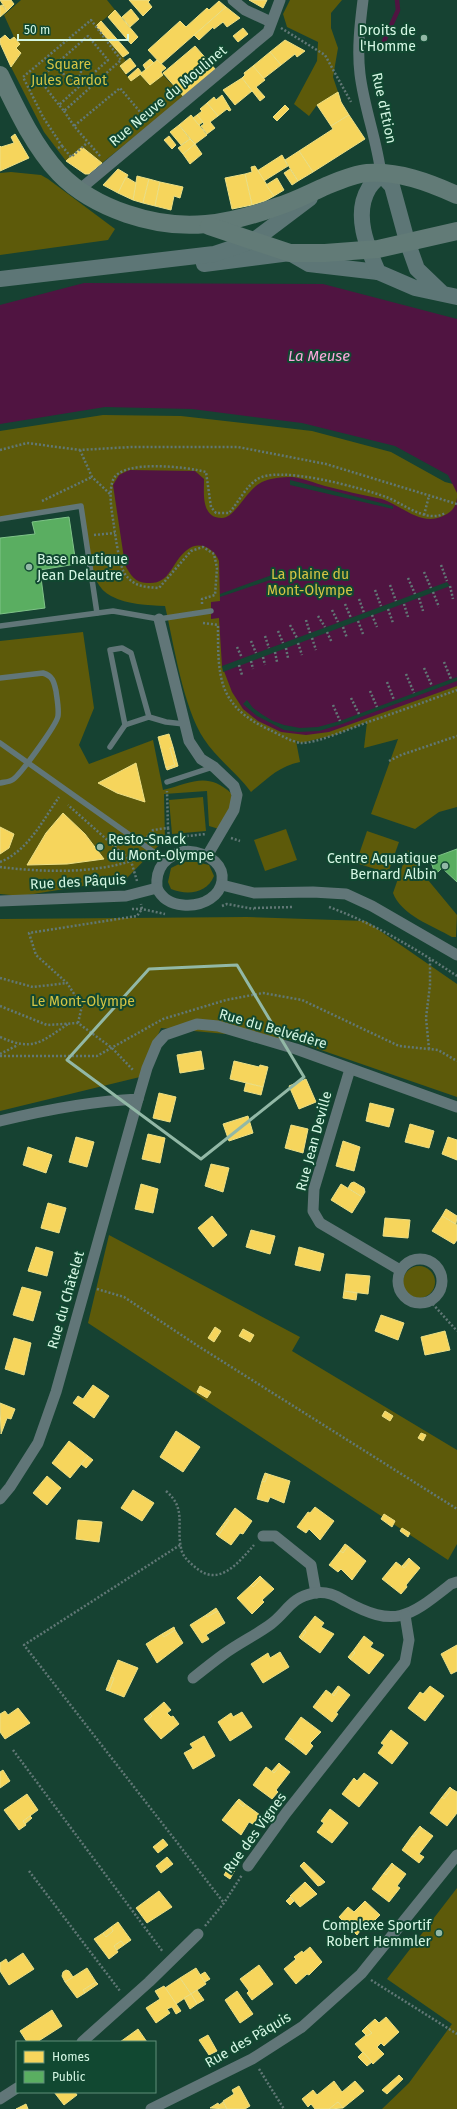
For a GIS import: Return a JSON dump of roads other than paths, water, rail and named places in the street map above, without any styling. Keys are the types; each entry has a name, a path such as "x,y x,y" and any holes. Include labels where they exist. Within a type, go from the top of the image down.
{"main road":[{"path":"0,75 16,107 46,157 60,174 79,190 103,205 130,216 167,223 204,224 227,221 277,207 328,186 366,174 397,174 431,184 457,194"},
{"path":"381,174 392,186 407,242 417,269 449,295"},
{"path":"378,272 364,236 362,207 369,189 381,174"},
{"path":"0,279 214,254 253,241 328,186"},
{"path":"204,224 290,253 309,264 378,272 415,288 449,295"},
{"path":"124,265 187,267 290,253 325,253 378,249 457,231"}],"street":[{"path":"233,0 245,10 271,22"},
{"name":"Rue Neuve du Moulinet","path":"79,190 268,32 280,0"},
{"name":"Rue d'Etion","path":"363,0 360,30 360,73 370,125 376,142 381,174"},
{"path":"159,619 184,724 190,740 201,759 214,767 234,786 237,795 234,810 207,856"},
{"path":"186,851 202,853 207,856 219,863 222,871 222,885 210,900 199,904 177,904 166,900 156,888 158,874 164,860 171,855 186,851"},
{"path":"222,885 254,893 313,892 346,894 372,906 457,955"},
{"name":"Rue des Pâquis","path":"0,901 126,896 156,888"},
{"name":"Rue du Belvédère","path":"138,1099 157,1044 165,1035 197,1024 225,1028 296,1049 457,1107"},
{"name":"Rue Jean Deville","path":"350,1068 314,1189 312,1211 320,1223 400,1270"},
{"path":"0,1121 40,1111 113,1100 138,1099"},
{"name":"Rue du Châtelet","path":"0,1499 10,1487 38,1443 56,1392 138,1099"},
{"path":"419,1258 433,1263 442,1275 442,1283 436,1296 430,1301 416,1304 403,1297 397,1284 400,1270 411,1260 419,1258"},
{"path":"263,1536 275,1536 312,1565 316,1593"},
{"path":"193,1678 225,1654 272,1624 299,1597 316,1593 330,1592 368,1614 383,1617 404,1615 422,1607 451,1584 457,1582"},
{"name":"Rue des Vignes","path":"248,1866 286,1813 405,1662 409,1640 404,1615"},
{"name":"Rue des Pâquis","path":"151,2109 252,2058 302,2027 361,1974 457,1855"},
{"path":"83,2041 198,1934"},
{"path":"0,2099 16,2089"}],"lane":[{"path":"0,519 81,506 97,613"},
{"path":"0,626 113,611 159,619 211,611"},
{"path":"124,725 110,650 122,648 131,653 149,717"},
{"path":"0,678 43,673 49,675 54,682 58,717 55,724 28,762 13,780 0,783"},
{"path":"110,746 124,725 149,717 166,722 184,724"},
{"path":"0,743 164,860"},
{"path":"167,782 214,767"}],"water":[{"name":"La Meuse","path":"84,283 323,284 457,319 457,493 448,475 395,446 302,423 192,409 105,407 0,424 0,305"},
{"path":"129,470 195,471 204,479 204,498 207,510 215,517 222,518 231,514 251,491 262,482 292,477 382,499 413,514 428,519 437,518 450,512 455,506 457,498 457,686 329,732 306,735 281,732 258,721 243,709 232,692 222,666 219,618 211,619 211,602 220,601 219,561 214,552 206,547 192,547 177,560 166,577 155,583 143,583 136,580 125,565 113,485 119,475"}],"waterway":[{"path":"384,41 398,10 397,0"}],"place":[{"name":"Droits de l'Homme","path":"424,38"},
{"name":"Base nautique Jean Delautre","path":"29,567"},
{"name":"Resto-Snack du Mont-Olympe","path":"100,847"},
{"name":"Centre Aquatique Bernard Albin","path":"445,866"},
{"name":"Complexe Sportif Robert Hemmler","path":"439,1933"}],"park label":[{"name":"Square Jules Cardot","path":"69,72"},
{"name":"La plaine du Mont-Olympe","path":"310,582"},
{"name":"Le Mont-Olympe","path":"83,1001"}]}
